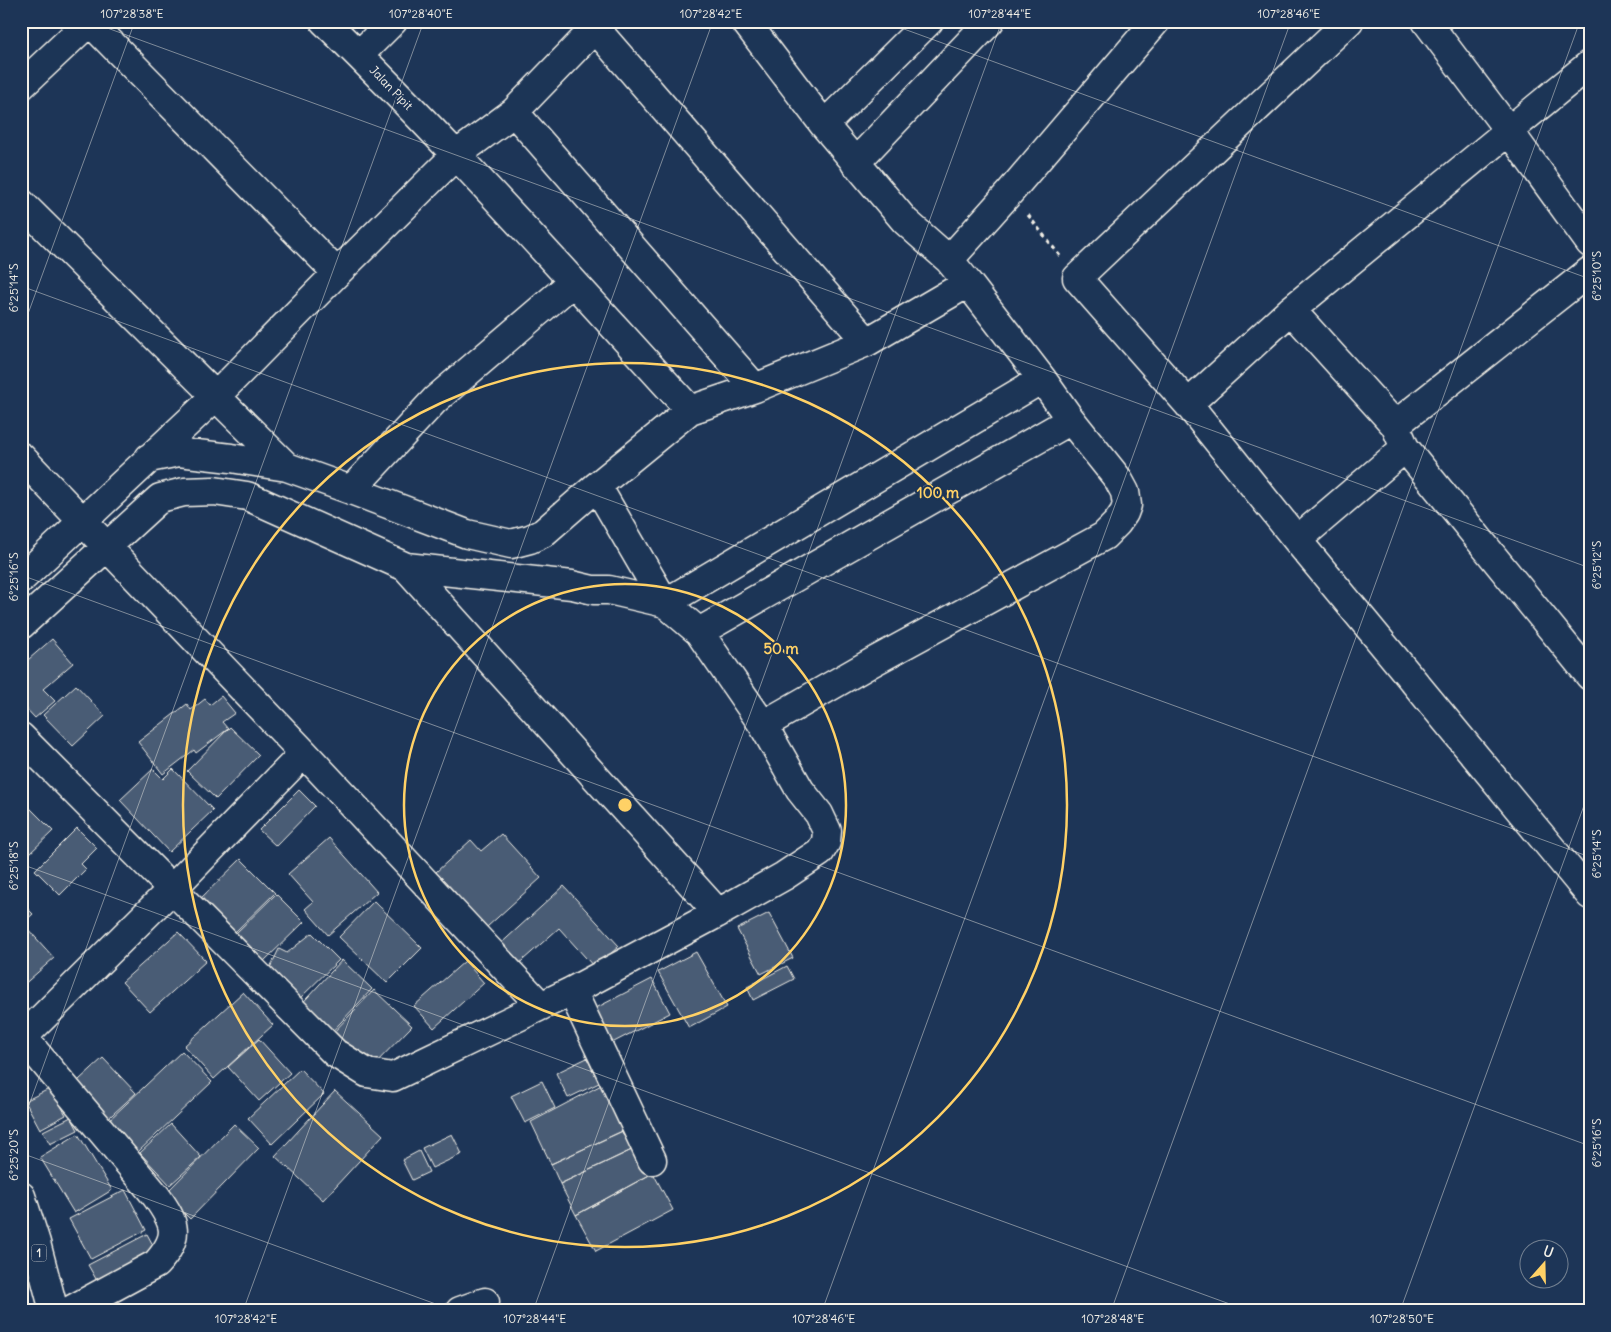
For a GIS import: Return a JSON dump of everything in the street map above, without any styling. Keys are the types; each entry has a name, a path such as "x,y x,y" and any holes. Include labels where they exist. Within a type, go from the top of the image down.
{"main road":[{"path":"21,86 90,21 337,273"},
{"name":"Jalan Pipit","path":"324,21 456,155 690,410"},
{"path":"359,55 393,21"},
{"path":"824,124 929,21"},
{"path":"855,162 990,21"},
{"path":"949,260 1010,192 1156,21"},
{"path":"1350,21 1077,278 1188,404 1296,540 1590,895"},
{"path":"1426,21 1590,243"},
{"path":"752,24 824,124 855,162 905,221 949,260 968,282 1071,420 1118,478 1125,492 1127,505 1124,513 1104,536 871,663 763,726"},
{"path":"21,579 84,522 215,397 456,155 514,112 599,25 867,342"},
{"path":"1188,404 1291,310 1590,64"},
{"path":"514,112 755,388"},
{"path":"21,203 287,468"},
{"path":"1296,540 1400,437 1590,270"},
{"path":"351,490 435,400 573,282"},
{"path":"149,458 179,452 231,458 287,468 467,534 511,544 543,533 690,410 755,388 867,342 968,282"},
{"path":"1291,310 1400,437 1590,676"},
{"path":"21,625 160,498 184,492 214,491 247,496 406,567 572,585 593,590 609,590 665,603 1042,379"},
{"path":"698,632 1071,420"},
{"path":"21,457 304,753 541,1006"},
{"path":"21,737 335,1053 367,1073 393,1077 541,1006 718,913 784,876 820,852 826,842 827,830 819,814 800,790 763,726 698,632 665,603 597,486"},
{"path":"406,567 718,913"},
{"path":"69,1311 156,1264 164,1255 170,1243 174,1226 168,1213 156,1196 22,1036 172,889 304,753"},
{"path":"572,990 652,1160"},
{"name":"1","path":"21,1196 54,1311"}],"path":[{"path":"1026,213 1062,258"}],"building":[{"path":"52,639 73,663 43,689 55,701 35,718 21,703 21,666"},
{"path":"76,685 105,716 73,746 43,715"},
{"path":"221,696 235,713 222,722 228,729 196,753 194,750 163,774 138,742 187,704 191,710 205,699 210,705"},
{"path":"230,727 259,755 216,799 187,771"},
{"path":"153,769 163,779 173,769 213,810 169,852 120,800"},
{"path":"299,790 315,806 276,846 259,830"},
{"path":"25,803 53,831 29,854 21,847 21,807"},
{"path":"77,828 97,848 81,864 86,869 60,895 35,870"},
{"path":"501,834 541,878 487,927 479,918 473,923 450,898 456,893 436,872 471,840 481,851"},
{"path":"329,838 377,892 328,935 305,909 313,902 288,874"},
{"path":"241,859 275,893 233,934 199,900"},
{"path":"564,886 619,946 595,968 559,928 514,968 496,948"},
{"path":"276,894 304,922 262,963 234,935"},
{"path":"21,896 28,903 25,906 33,914 21,925"},
{"path":"374,901 422,948 387,983 339,937"},
{"path":"769,913 793,958 761,974 737,929"},
{"path":"27,928 54,958 21,987 21,933"},
{"path":"178,932 206,961 150,1012 122,982"},
{"path":"312,933 339,960 296,1002 268,972 279,949 287,953"},
{"path":"696,952 727,1007 689,1028 658,972"},
{"path":"342,960 372,989 326,1038 296,1010"},
{"path":"465,961 484,983 434,1028 414,1006"},
{"path":"787,966 794,979 753,1000 747,987"},
{"path":"652,979 670,1013 612,1043 594,1009"},
{"path":"374,990 412,1026 367,1072 330,1036"},
{"path":"243,992 273,1025 214,1079 184,1046"},
{"path":"259,1039 290,1073 259,1101 228,1067"},
{"path":"182,1051 212,1082 138,1152 108,1121"},
{"path":"103,1058 136,1093 101,1125 68,1090"},
{"path":"587,1058 599,1083 568,1098 556,1073"},
{"path":"300,1069 324,1094 272,1144 248,1118"},
{"path":"542,1081 555,1108 525,1123 511,1096"},
{"path":"607,1082 629,1128 551,1164 531,1122"},
{"path":"51,1088 66,1115 40,1129 25,1101"},
{"path":"335,1091 383,1135 323,1200 275,1156"},
{"path":"71,1117 78,1130 50,1144 43,1131"},
{"path":"171,1124 201,1157 170,1185 140,1153"},
{"path":"234,1124 259,1148 190,1219 165,1194"},
{"path":"629,1128 638,1147 560,1184 551,1164"},
{"path":"78,1134 112,1190 74,1213 40,1157"},
{"path":"452,1134 462,1154 432,1168 422,1148"},
{"path":"638,1147 653,1173 576,1215 560,1184"},
{"path":"419,1151 429,1172 412,1180 402,1160"},
{"path":"653,1173 673,1210 596,1251 576,1215"},
{"path":"125,1190 146,1230 91,1259 69,1219"},
{"path":"147,1234 159,1256 100,1286 88,1265"}]}
